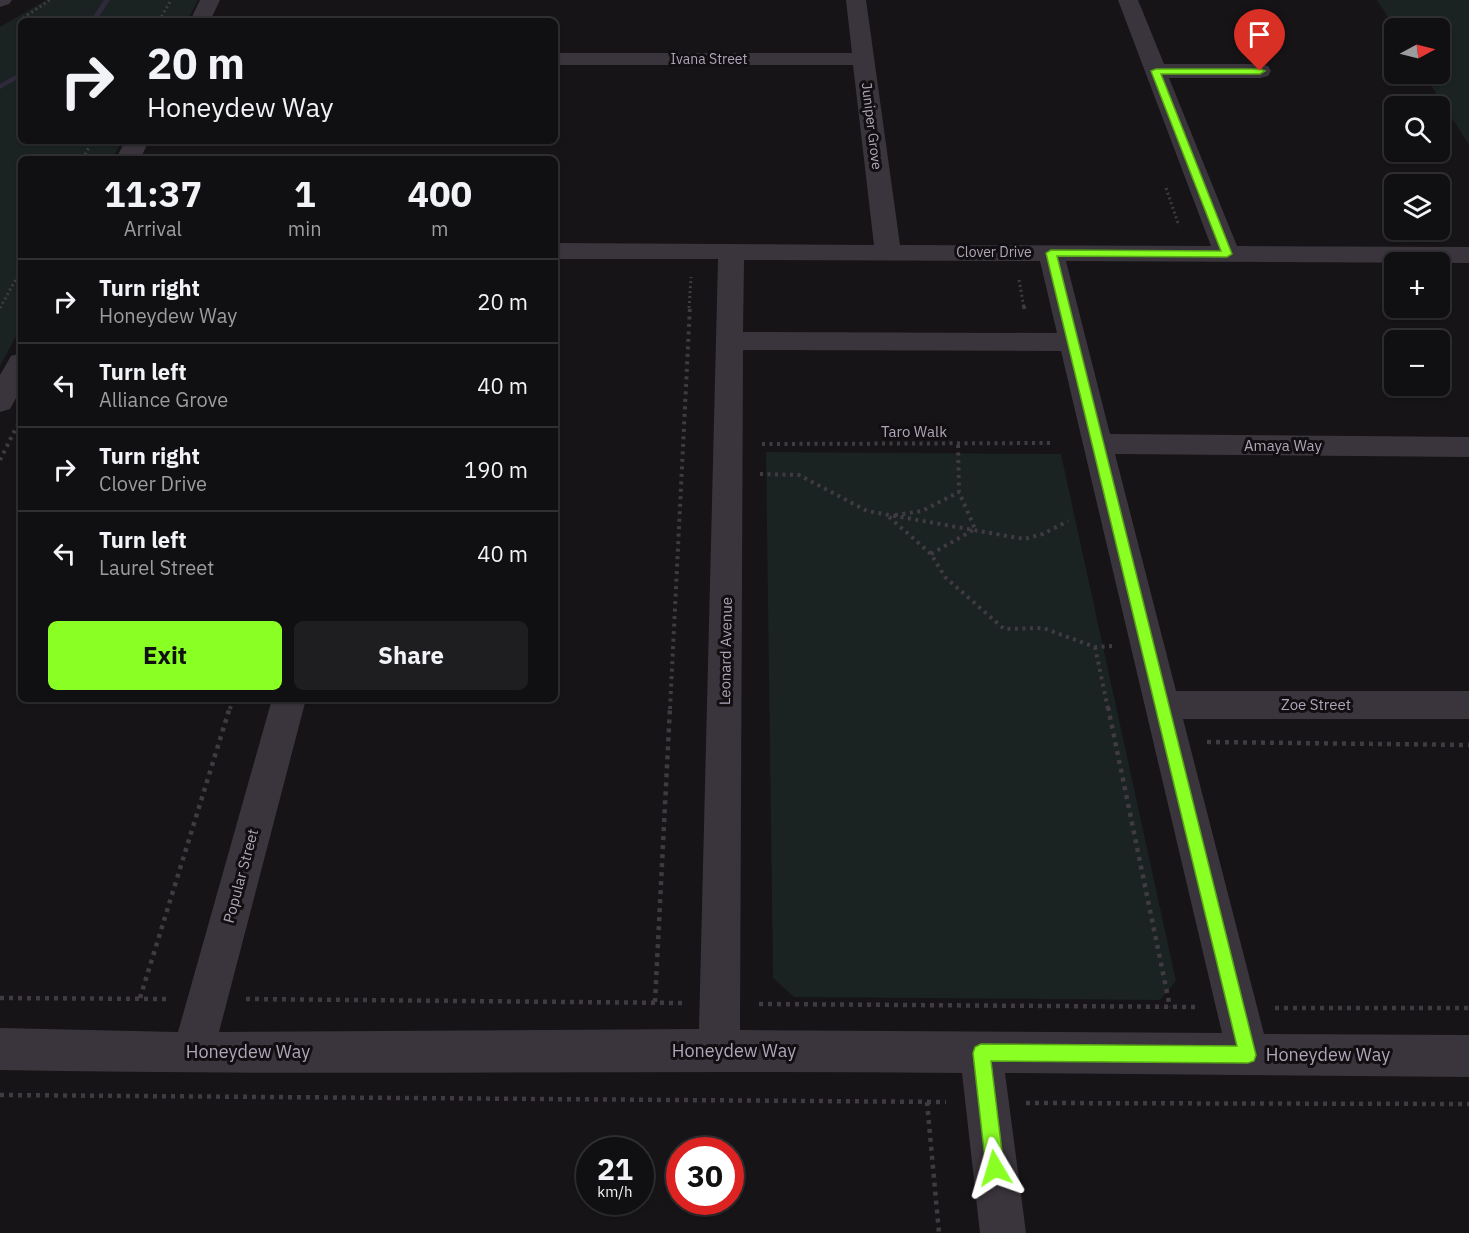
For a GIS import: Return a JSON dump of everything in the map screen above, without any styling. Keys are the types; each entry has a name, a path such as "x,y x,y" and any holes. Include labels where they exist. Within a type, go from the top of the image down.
{"street":[{"path":"201,18 210,0"},
{"name":"Juniper Grove","path":"856,0 888,252"},
{"path":"1128,0 1227,254"},
{"name":"Ivana Street","path":"558,59 863,59"},
{"path":"1156,71 1260,71"},
{"name":"Clover Drive","path":"558,251 1469,255"},
{"name":"Leonard Avenue","path":"719,1050 731,252"},
{"path":"1051,253 1248,1055"},
{"path":"730,341 1072,342"},
{"path":"0,402 18,368"},
{"name":"Amaya Way","path":"1098,444 1469,447"},
{"name":"Popular Street","path":"193,1053 287,702"},
{"name":"Zoe Street","path":"1162,705 1469,705"},
{"name":"Honeydew Way","path":"0,1049 193,1053 719,1050 1469,1056"},
{"path":"981,1053 1003,1233"}],"path":[{"path":"161,18 171,0"},
{"path":"1017,270 1031,342"},
{"path":"655,1002 691,271"},
{"path":"0,308 18,275"},
{"path":"0,460 18,425"},
{"name":"Taro Walk","path":"776,445 1052,443"},
{"path":"958,444 960,492 975,528"},
{"path":"777,474 799,475 857,508 889,516 975,528 1024,538 1043,534 1068,521"},
{"path":"889,516 922,511 960,492"},
{"path":"889,516 931,554 945,577 1004,629 1043,628 1095,647 1146,643"},
{"path":"931,554 975,528"},
{"path":"1095,647 1170,1007"},
{"path":"140,998 232,702"},
{"path":"1203,742 1469,745"},
{"path":"0,1095 987,1103 1469,1104"},
{"path":"927,1102 939,1233"}],"shaded area":[{"path":"46,0 198,0 189,18 18,18 18,144 120,144 114,156 18,156 18,333 0,366 0,27"},
{"path":"1377,0 1469,0 1469,145 1450,115 1450,96 1438,96 1430,84 1450,84 1450,18 1389,18"},
{"path":"766,452 1061,454 1176,981 1160,1000 794,997 773,978"}],"waterway":[{"path":"95,18 107,0"},
{"path":"0,87 18,76"}],"route":[{"path":"995,1168 981,1053 1248,1055 1051,253 1227,254 1156,71 1260,71"}]}
